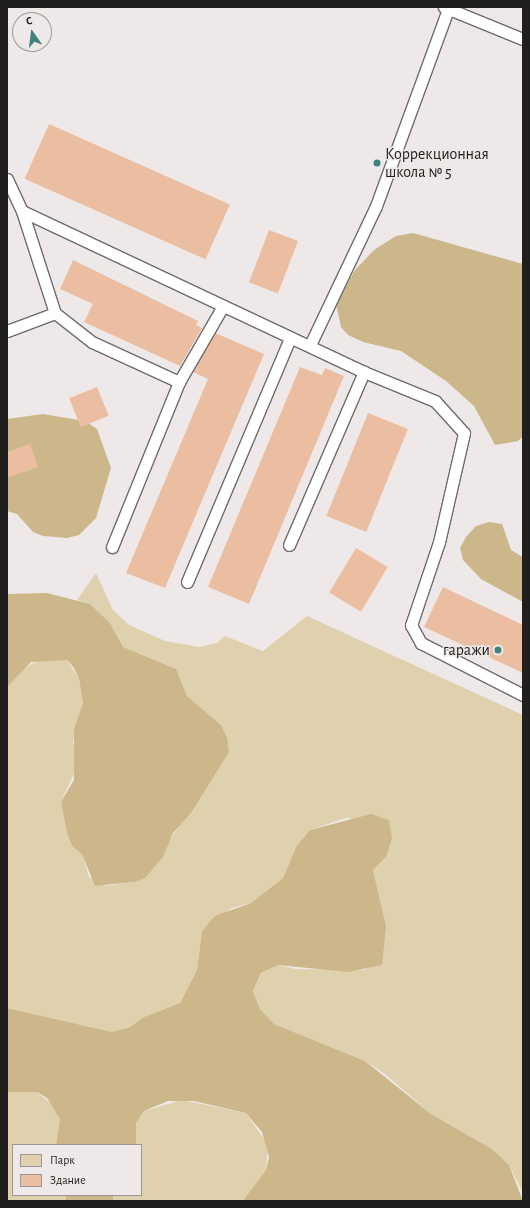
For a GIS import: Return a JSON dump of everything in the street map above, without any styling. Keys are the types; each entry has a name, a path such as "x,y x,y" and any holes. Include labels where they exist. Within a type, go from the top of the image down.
{"lane":[{"path":"310,345 376,206 447,8 523,39"},
{"path":"7,179 22,211 55,313 92,342 179,382"},
{"path":"22,211 290,338 310,345 364,372 435,401 464,433 439,542 411,625 421,643 523,695"},
{"path":"112,547 179,382 223,306"},
{"path":"7,331 55,313"},
{"path":"187,582 290,338"},
{"path":"289,545 364,372"}],"green space":[{"path":"96,573 113,610 129,625 165,641 199,647 217,643 225,636 263,651 307,616 523,715 523,1193 509,1165 492,1149 431,1114 385,1074 365,1061 274,1024 260,1009 253,991 261,973 278,965 296,969 365,970 386,926 373,870 386,857 349,817 310,830 297,845 283,878 251,903 232,908 202,931 197,970 180,1003 144,1017 130,1027 112,1032 7,1008 7,687 21,669 43,659 67,660 79,679 83,703 73,741 77,767 61,802 73,847 82,853 89,877 106,886 134,882 167,844 221,763 221,725 187,696 176,669 123,647 110,623 90,604 77,600"},
{"path":"7,1092 37,1092 55,1107 60,1119 56,1144 12,1144 12,1196 66,1196 67,1201 7,1201"},
{"path":"182,1100 246,1113 268,1145 266,1170 258,1183 243,1201 110,1201 112,1196 142,1196 142,1144 136,1144 136,1123 144,1111"}],"shaded area":[{"path":"413,233 523,264 523,436 518,441 495,445 474,406 446,381 401,351 363,342 348,335 341,327 336,304 355,270 374,250 396,236"},
{"path":"43,414 85,421 97,429 111,468 96,518 79,535 67,538 43,536 33,532 17,514 7,511 7,419"},
{"path":"489,522 502,524 511,550 523,557 523,602 481,579 463,560 460,548 466,537 476,526"},
{"path":"47,593 90,604 110,623 123,647 176,669 187,696 221,725 227,738 229,752 191,813 173,833 163,857 145,878 134,882 95,886 82,854 73,847 68,836 61,802 74,780 74,729 83,703 79,679 74,668 67,660 31,662 7,687 7,594"},
{"path":"371,814 389,820 392,838 386,857 373,870 386,926 382,965 348,972 278,965 261,973 253,991 260,1009 274,1024 365,1061 431,1114 492,1149 509,1165 523,1201 243,1201 266,1170 269,1157 262,1132 246,1113 194,1101 168,1101 144,1111 136,1123 136,1144 56,1144 60,1119 47,1098 37,1092 7,1092 7,1008 112,1032 130,1027 144,1017 180,1003 197,970 202,931 215,916 251,903 283,878 297,845 310,830"},
{"path":"66,1196 113,1196 113,1201 66,1201"}],"building":[{"path":"49,124 230,205 205,259 25,179"},
{"path":"269,230 298,241 278,293 249,282"},
{"path":"73,260 198,321 196,325 202,328 180,366 84,322 93,304 60,289"},
{"path":"215,333 264,354 165,588 126,573 208,379 193,372"},
{"path":"300,367 322,375 325,368 344,376 249,604 208,587"},
{"path":"97,387 109,416 81,427 69,398"},
{"path":"368,413 408,429 366,532 326,516"},
{"path":"30,444 38,467 7,478 7,452"},
{"path":"356,548 388,567 361,612 329,593"},
{"name":"гаражи","path":"443,587 523,625 523,673 424,627"}],"place":[{"name":"Коррекционная школа № 5","path":"377,163"},
{"name":"гаражи","path":"498,650"}]}
